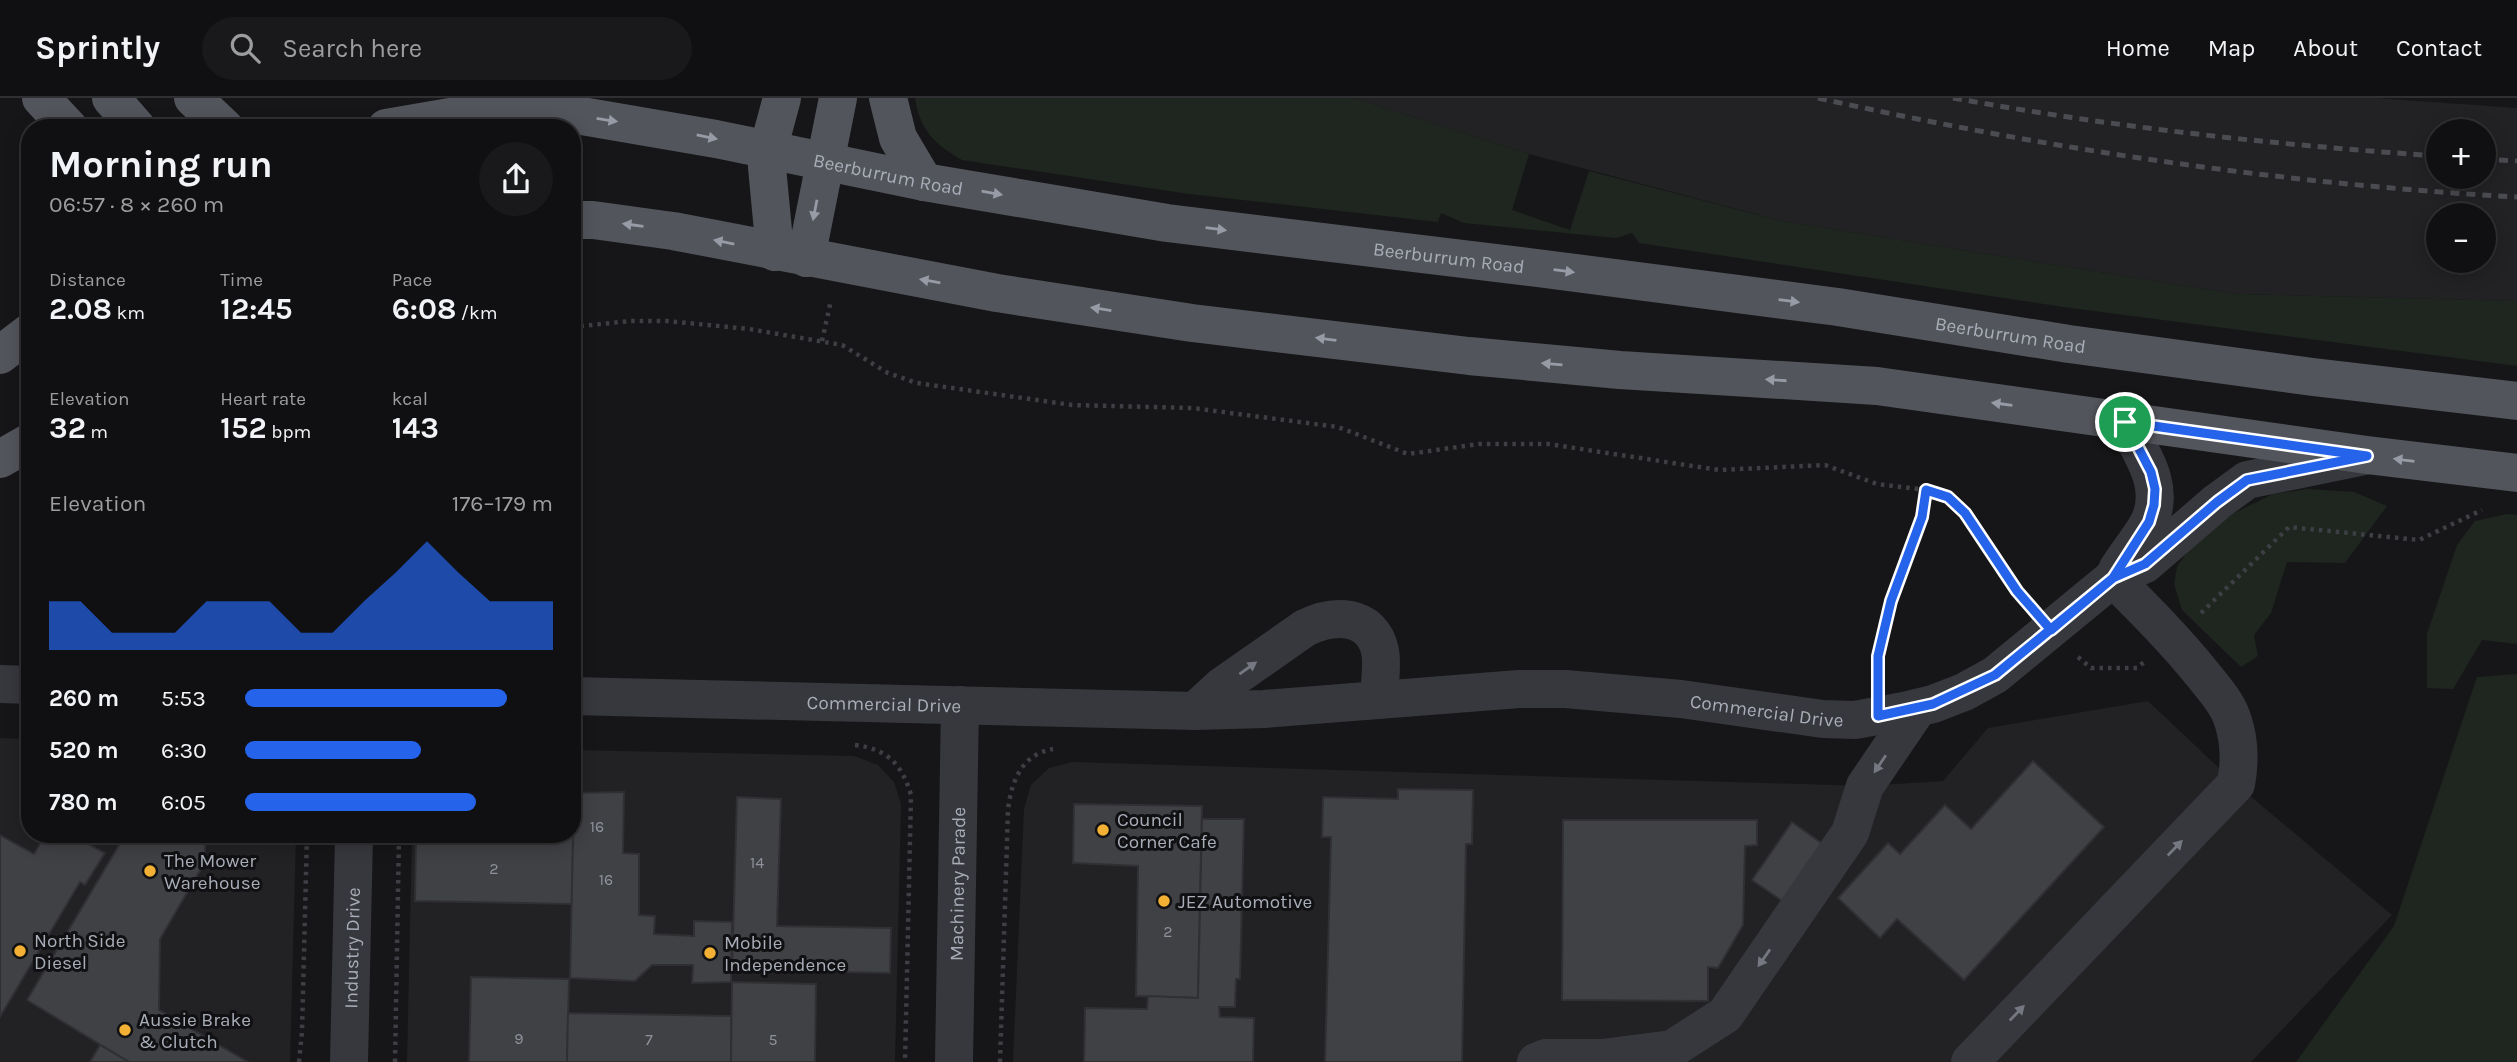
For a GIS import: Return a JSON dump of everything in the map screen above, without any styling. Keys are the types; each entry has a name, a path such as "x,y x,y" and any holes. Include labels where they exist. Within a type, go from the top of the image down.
{"main road":[{"path":"41,98 61,119"},
{"path":"111,98 129,119"},
{"path":"193,98 215,119"},
{"path":"782,98 768,149 769,198 791,255"},
{"path":"791,255 825,163 838,98"},
{"path":"888,98 898,138 924,182"},
{"name":"Beerburrum Road","path":"438,119 528,105 768,149 924,182 1167,223 1825,305 2069,344 2517,401"},
{"path":"581,221 642,226 997,293 1192,323 1579,367 1877,386 2367,456 2517,473"},
{"path":"0,355 21,339"},
{"path":"0,459 21,447"}],"street":[{"name":"Commercial Drive","path":"2113,578 2149,522 2154,505 2155,489 2151,472 2125,422"},
{"name":"Commercial Drive","path":"581,696 1195,711 1264,709 1519,689 1565,689 1681,699 1824,719 1855,720 1919,708 1964,692 1995,675 2113,578 2145,564 2247,480 2367,456"},
{"path":"1970,1062 2236,784 2240,762 2238,739 2222,698 2175,639 2113,578"},
{"path":"1195,711 1222,686 1305,628 1334,617 1364,625 1373,635 1380,651 1379,700"},
{"path":"0,684 21,685"},
{"name":"Machinery Parade","path":"954,1062 960,705"},
{"path":"1536,1062 1546,1058 1602,1058 1672,1049 1725,1015 1850,833 1865,786 1919,708"},
{"name":"Industry Drive","path":"349,1062 354,843"}],"path":[{"path":"822,341 832,294"},
{"path":"581,326 630,321 667,321 749,329 842,345 888,373 917,383 1072,405 1192,408 1338,426 1408,454 1479,444 1548,444 1719,470 1825,466 1877,484 1926,490 1948,497 1965,513 2017,591 2051,630 2091,668 2137,668 2175,639 2289,527 2419,540 2481,510 2491,509"},
{"path":"1878,716 1878,656 1891,601 1922,517 1926,490"},
{"path":"848,744 873,747 892,760 906,778 911,795 905,1062"},
{"path":"1000,1062 1011,784 1026,763 1044,751 1055,749"},
{"path":"299,1062 307,843"},
{"path":"395,1062 399,843"}],"shaded area":[{"path":"915,98 1354,98 1529,154 1512,210 1570,230 1589,171 1782,221 2236,294 2517,301 2517,366 2063,307 1639,243 1632,233 1616,238 1464,223 1441,213 1438,222 1189,194 962,160 930,135 921,119"},
{"path":"1354,98 2376,98 2517,108 2517,301 2236,294 1782,221 1529,154"},
{"path":"2308,489 2354,492 2387,506 2345,563 2287,562 2271,613 2254,635 2258,656 2241,667 2182,610 2174,584 2177,567 2193,542 2230,515 2273,494"},
{"path":"2507,514 2517,515 2517,644 2482,640 2453,689 2427,688 2427,634 2457,545 2475,521"},
{"path":"2517,674 2517,1062 2296,1062 2394,926 2477,677"},
{"path":"2148,701 2236,784 2392,915 2251,1062 1013,1062 1024,809 1031,785 1049,768 1073,762 1865,786 1943,781 1988,728"},
{"path":"0,738 21,739 21,843 296,843 290,1062 0,1062"},
{"path":"581,750 854,756 878,765 894,782 901,804 895,1062 407,1062 412,843 581,843"}],"building":[{"path":"2033,761 2104,827 1964,980 1897,919 1880,938 1838,898 1888,843 1900,854 1945,805 1971,829"},
{"path":"1398,789 1473,790 1472,844 1466,844 1462,1062 1325,1062 1331,837 1322,837 1323,797 1398,799"},
{"path":"624,792 623,853 639,854 639,915 655,916 654,934 694,936 694,921 732,922 731,982 692,983 693,965 652,965 635,981 570,978 573,843 581,843 581,793"},
{"path":"737,797 781,799 777,926 891,928 890,973 732,970"},
{"path":"1074,804 1202,806 1198,998 1136,996 1138,866 1073,863"},
{"path":"1202,819 1244,819 1240,979 1236,979 1235,1007 1219,1007 1220,1017 1254,1018 1253,1062 1084,1062 1085,1008 1147,1009 1148,996 1198,998"},
{"path":"1563,820 1757,820 1757,845 1745,846 1743,925 1718,968 1708,967 1708,1001 1562,1000"},
{"path":"1792,822 1831,850 1791,907 1752,880"},
{"name":"North Side Diesel","path":"0,835 34,854 40,843 87,843 105,853 85,885 80,882 0,1017"},
{"path":"120,843 205,843 205,862 160,939 159,1010 248,1062 129,1062 27,1000"},
{"path":"416,843 573,843 572,904 415,901"},
{"path":"471,977 569,979 567,1062 469,1062"},
{"path":"732,982 816,984 815,1062 731,1062"},
{"path":"568,1013 731,1016 731,1062 567,1062"},
{"path":"100,1045 129,1062 90,1062"}],"railway":[{"path":"1818,98 1991,133 2165,162 2341,183 2517,197"},
{"path":"1953,98 2194,134 2426,155"},
{"path":"2496,160 2517,161"}],"place":[{"name":"Council Corner Cafe","path":"1103,830"},
{"name":"The Mower Warehouse","path":"150,871"},
{"name":"JEZ Automotive","path":"1164,901"},
{"name":"North Side Diesel","path":"20,951"},
{"name":"Mobile Independence","path":"710,953"},
{"name":"Aussie Brake & Clutch","path":"125,1030"}],"route":[{"path":"2125,422 2151,472 2155,489 2154,505 2149,522 2113,578 2022,655 1995,675 1964,692 1933,704 1878,716 1878,656 1891,601 1922,517 1926,490 1948,497 1965,513 2017,591 2051,630 2113,578 2145,564 2247,480 2367,456 2125,422"}]}
